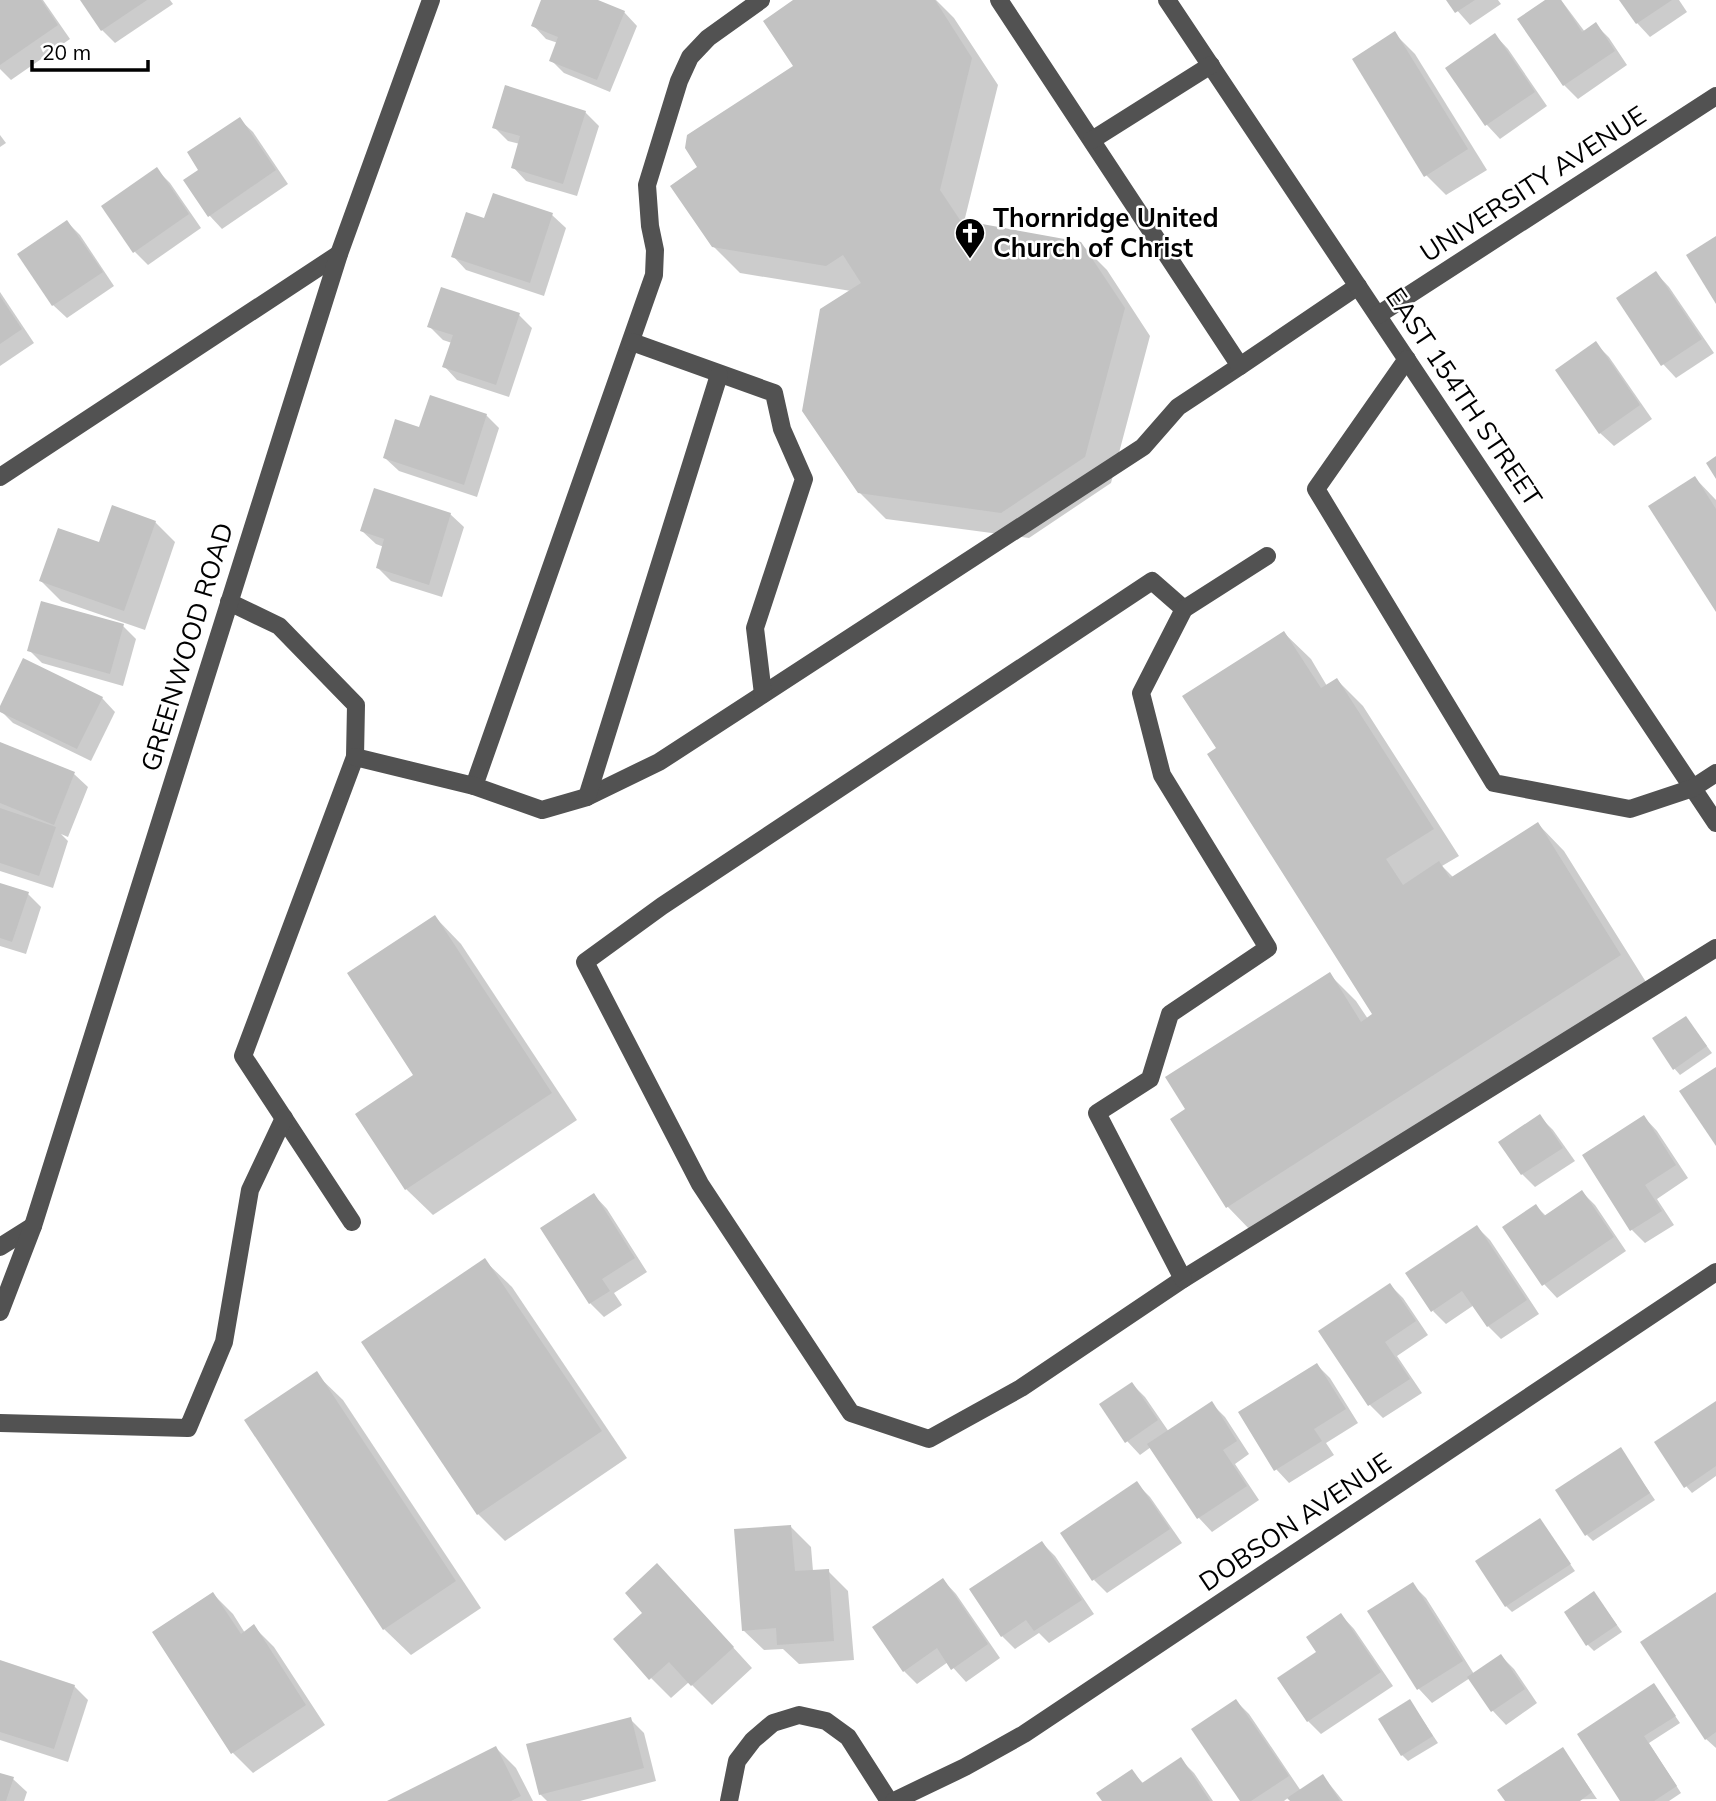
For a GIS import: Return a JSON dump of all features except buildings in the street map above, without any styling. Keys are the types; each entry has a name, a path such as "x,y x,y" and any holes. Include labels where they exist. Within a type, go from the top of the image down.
{"street":[{"name":"GREENWOOD ROAD","path":"0,1312 33,1226 339,254 431,0"},
{"path":"474,786 654,275 655,250 647,185 680,81 690,57 708,38 761,0"},
{"path":"999,0 1240,366"},
{"name":"EAST 154TH STREET","path":"1167,0 1716,823"},
{"path":"1091,140 1211,65"},
{"name":"UNIVERSITY AVENUE","path":"1378,315 1716,96"},
{"path":"0,477 339,254"},
{"path":"355,757 474,786 542,810 587,797 659,762 1143,447 1178,407 1358,286"},
{"path":"632,342 774,393 782,429 804,479 755,628 763,694"},
{"path":"1407,359 1316,489 1494,783 1630,808 1693,788 1716,773"},
{"path":"587,797 719,375"},
{"path":"1182,1279 1097,1113 1150,1079 1170,1014 1268,948 1162,775 1141,693 1184,609 1267,556"},
{"path":"1184,609 1152,581 662,906 585,962 700,1184 851,1413 929,1439 1021,1388 1182,1279 1716,948"},
{"path":"229,601 279,626 356,705 355,757 243,1056 352,1222"},
{"path":"0,1423 188,1429 224,1342 250,1190 284,1118"},
{"path":"0,1247 33,1226"},
{"name":"DOBSON AVENUE","path":"894,1801 955,1772 1024,1734 1716,1272"},
{"path":"729,1801 737,1761 753,1740 773,1723 799,1715 826,1721 848,1737 888,1801"}],"place":[{"name":"Thornridge United Church of Christ","path":"970,260"}]}
